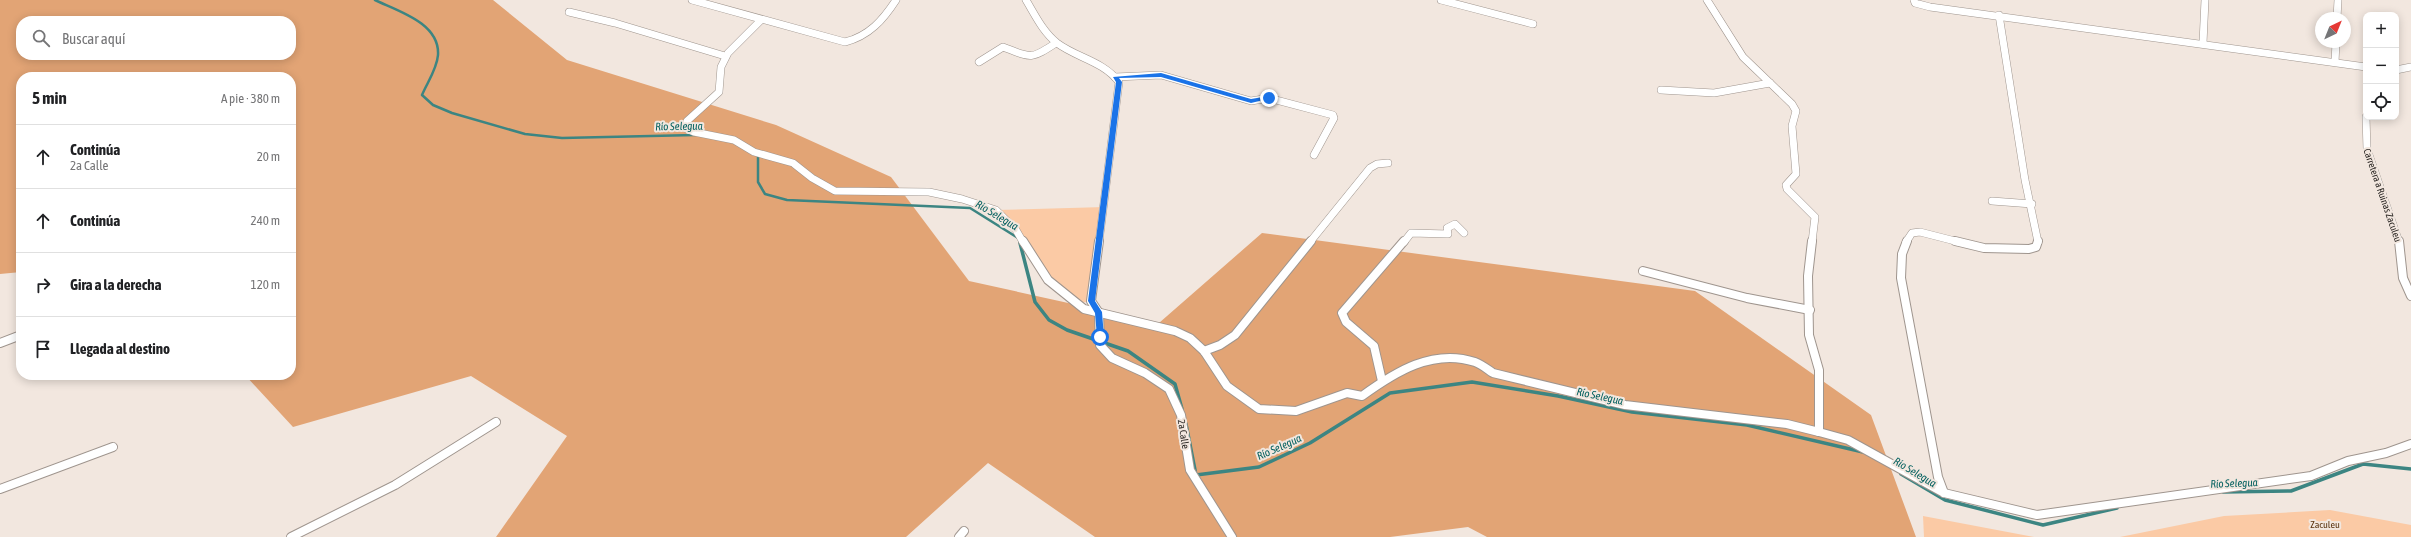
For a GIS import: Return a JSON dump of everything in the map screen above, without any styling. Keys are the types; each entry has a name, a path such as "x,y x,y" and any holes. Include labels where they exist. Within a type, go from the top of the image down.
{"street":[{"path":"692,0 845,42 866,34 887,15 896,0"},
{"path":"1026,0 1040,25 1056,43 1112,72 1119,82 1091,301 1099,312"},
{"path":"1441,0 1534,24"},
{"path":"1707,0 1743,57 1792,104 1796,111 1792,126 1796,174 1786,185 1790,192 1815,216 1808,276 1810,334 1819,370 1819,432"},
{"path":"1914,0 1915,3 1924,6 1999,15 2363,67"},
{"path":"2203,44 2205,0"},
{"path":"2337,12 2338,0"},
{"path":"569,12 615,23 725,56"},
{"path":"1944,493 1938,477 1901,278 1903,247 1912,233 1920,232 1984,248 2029,249 2036,247 2038,242 2034,230 2032,204 2025,180 1999,15"},
{"path":"761,20 741,37 725,56 721,69 719,92 687,122 685,128 694,132 728,138 758,153 793,163 812,178 835,191 930,192 962,199 996,210 1016,230 1048,280 1084,309 1175,331 1190,338 1204,351 1227,386 1259,409 1296,411 1346,393 1362,396 1382,381 1421,362 1438,358 1453,357 1475,362 1493,374 1626,405 1787,424 1819,432 1848,440 1944,493 2037,515 2311,476 2348,461 2386,453 2411,444"},
{"path":"979,62 1003,47 1029,57 1036,56 1056,43"},
{"path":"2335,62 2336,48"},
{"path":"2399,70 2411,68"},
{"path":"1116,77 1161,75 1251,101 1269,98 1333,115 1334,118 1314,155"},
{"path":"1661,90 1714,93 1770,83"},
{"name":"Carretera a Ruinas Zaculeu","path":"2366,120 2364,130 2368,156 2381,186 2400,246 2401,277 2405,289 2411,296"},
{"path":"1204,351 1220,345 1235,335 1370,168 1377,164 1388,163"},
{"path":"1992,202 2032,204"},
{"path":"1382,381 1374,346 1346,322 1342,313 1411,233 1426,232 1448,234 1447,228 1455,224 1464,233"},
{"path":"1643,271 1747,298 1810,310"},
{"name":"2a Calle","path":"1099,312 1100,341 1112,358 1145,373 1169,389 1181,415 1190,470 1232,537"},
{"path":"0,344 16,337"},
{"path":"291,537 395,485 435,462 496,422"},
{"path":"0,488 113,447"}],"green space":[{"path":"1105,207 1091,301 1081,303 1050,282 1018,233 996,210"},
{"name":"Zaculeu","path":"2330,510 2411,525 2411,537 2120,537 2224,516"},
{"path":"1923,516 2034,537 1924,537"}],"shaded area":[{"path":"0,0 493,0 567,60 776,125 891,177 969,281 1159,323 1262,233 1695,291 1871,415 1916,537 1487,537 1468,527 1390,537 1095,537 988,463 906,537 496,537 567,436 471,376 293,427 250,380 296,380 296,72 16,72 16,272 0,274"}],"waterway":[{"name":"Río Selegua","path":"375,0 406,14 425,26 432,34 437,44 438,55 434,71 422,95 433,105 452,113 525,134 562,138 695,135"},
{"name":"Río Selegua","path":"758,154 758,182 765,194 787,200 970,208 1018,238"},
{"name":"Río Selegua","path":"1020,243 1035,302 1049,320 1067,330 1128,351 1175,384 1182,409"},
{"name":"Río Selegua","path":"1186,424 1196,475 1259,467 1310,443 1390,393 1472,382 1558,396 1632,412 1747,425 1863,452"},
{"name":"Río Selegua","path":"2223,492 2291,491 2363,464 2411,469"},
{"name":"Río Selegua","path":"1901,474 1945,500 2043,525 2117,508"}],"route":[{"path":"1100,337 1099,312 1091,301 1119,82 1116,77 1161,75 1251,101 1269,98"}]}
